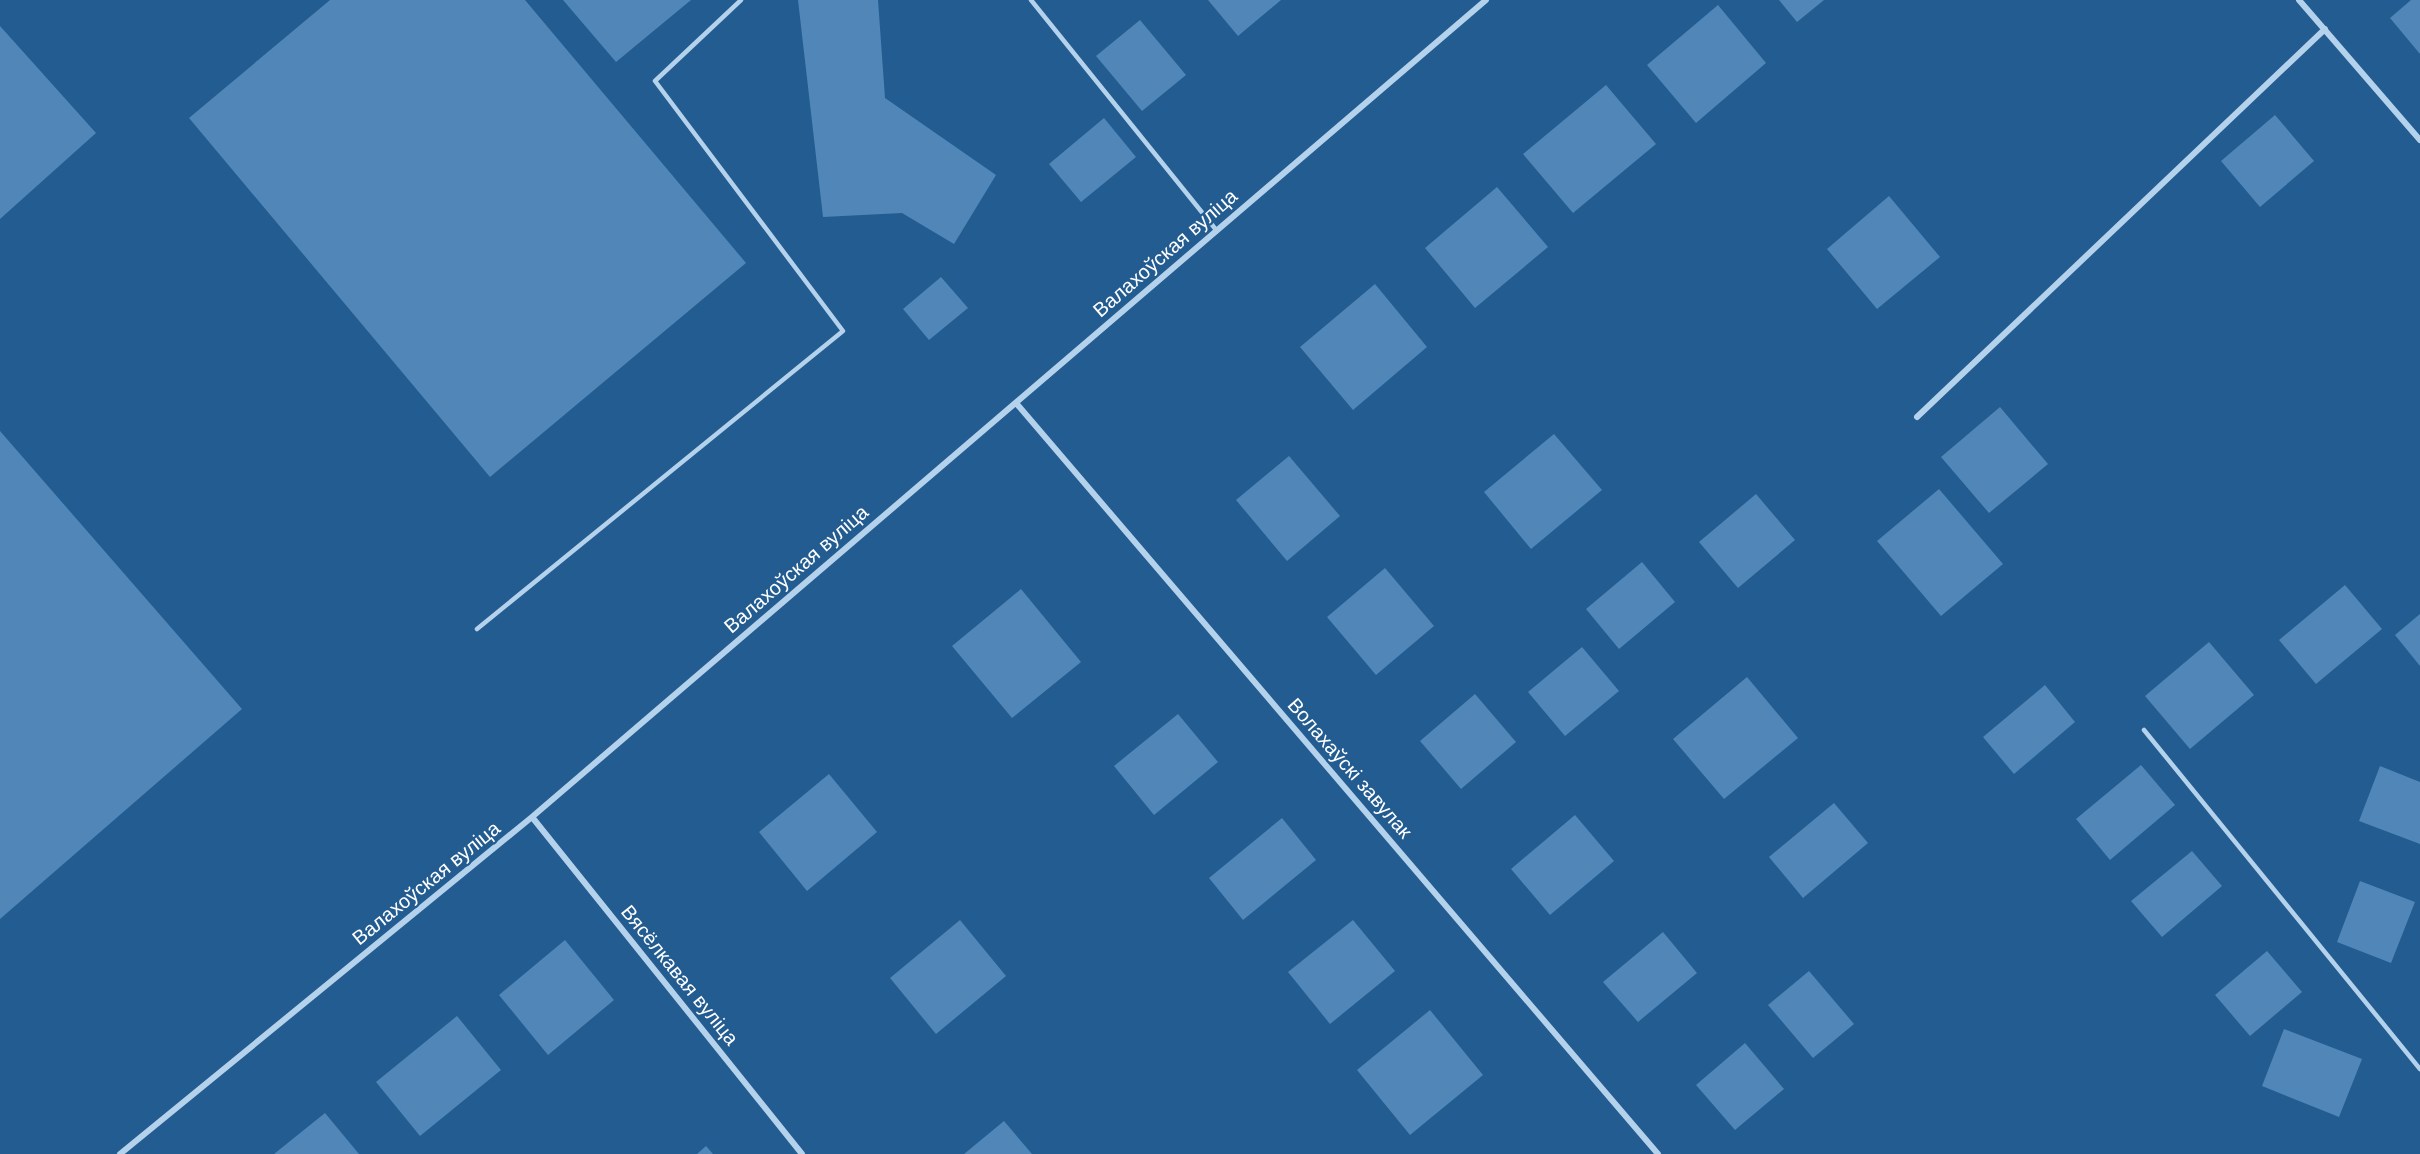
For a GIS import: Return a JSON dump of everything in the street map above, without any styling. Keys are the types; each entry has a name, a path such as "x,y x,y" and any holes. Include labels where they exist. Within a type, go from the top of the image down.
{"street":[{"name":"Валахоўская вуліца","path":"120,1154 532,817 1486,0"},
{"path":"2299,0 2420,140"},
{"path":"1917,417 2325,29"},
{"name":"Волахаўскі завулак","path":"1016,403 1658,1154"},
{"name":"Вясёлкавая вуліца","path":"532,817 802,1154"}],"lane":[{"path":"477,630 843,331 655,81 741,0"},
{"path":"1031,0 1216,231"},
{"path":"2144,730 2420,1069"}],"building":[{"path":"330,0 525,0 746,263 490,477 189,118"},
{"path":"563,0 691,0 616,62"},
{"path":"798,0 878,0 885,98 996,175 954,244 902,213 823,217"},
{"path":"1208,0 1281,0 1238,36"},
{"path":"1779,0 1824,0 1797,22"},
{"path":"2411,0 2420,0 2420,54 2390,18"},
{"path":"1718,5 1766,63 1696,123 1647,65"},
{"path":"1140,20 1186,75 1142,111 1096,56"},
{"path":"0,26 96,133 0,219"},
{"path":"1606,85 1656,144 1573,213 1523,154"},
{"path":"2275,115 2314,161 2260,207 2221,161"},
{"path":"1104,118 1136,157 1081,202 1049,164"},
{"path":"1497,187 1548,247 1475,308 1425,248"},
{"path":"1889,196 1940,257 1877,309 1827,249"},
{"path":"941,277 968,308 929,340 903,309"},
{"path":"1375,284 1427,347 1353,410 1300,347"},
{"path":"2000,407 2048,464 1989,513 1941,457"},
{"path":"0,431 242,709 0,919"},
{"path":"1554,434 1602,490 1531,549 1484,492"},
{"path":"1289,456 1340,516 1287,561 1236,500"},
{"path":"1939,489 2003,564 1941,616 1877,541"},
{"path":"1756,494 1795,540 1738,588 1699,542"},
{"path":"1642,562 1675,602 1619,649 1586,609"},
{"path":"1385,568 1434,626 1376,675 1327,617"},
{"path":"2345,585 2382,629 2316,684 2279,640"},
{"path":"1021,589 1081,662 1012,718 952,646"},
{"path":"2420,614 2420,666 2395,635"},
{"path":"2209,642 2254,695 2190,749 2145,696"},
{"path":"1582,647 1619,691 1565,736 1528,692"},
{"path":"1747,677 1798,738 1724,799 1673,739"},
{"path":"2045,685 2075,722 2014,774 1983,737"},
{"path":"1475,694 1516,742 1461,789 1420,741"},
{"path":"1178,714 1218,762 1154,815 1114,766"},
{"path":"2141,765 2175,805 2110,860 2076,819"},
{"path":"2380,766 2420,782 2420,844 2359,821"},
{"path":"829,774 877,832 807,891 759,832"},
{"path":"1834,803 1868,843 1803,898 1769,857"},
{"path":"1575,815 1614,861 1550,915 1511,869"},
{"path":"1282,818 1316,860 1243,920 1209,878"},
{"path":"2192,851 2222,886 2162,937 2131,901"},
{"path":"2360,881 2415,902 2391,963 2337,942"},
{"path":"960,920 1006,976 936,1034 890,978"},
{"path":"1353,920 1395,971 1330,1024 1288,972"},
{"path":"1663,932 1697,973 1638,1022 1603,982"},
{"path":"565,940 614,1000 548,1055 499,995"},
{"path":"2267,951 2302,992 2250,1036 2215,995"},
{"path":"1809,971 1854,1024 1813,1058 1768,1005"},
{"path":"1430,1010 1483,1075 1410,1135 1357,1070"},
{"path":"457,1016 501,1070 420,1136 376,1082"},
{"path":"2284,1029 2362,1059 2339,1117 2262,1086"},
{"path":"1745,1043 1784,1089 1735,1130 1696,1085"},
{"path":"325,1113 359,1154 274,1154"},
{"path":"1004,1121 1032,1154 964,1154"},
{"path":"706,1146 713,1154 697,1154"}]}
